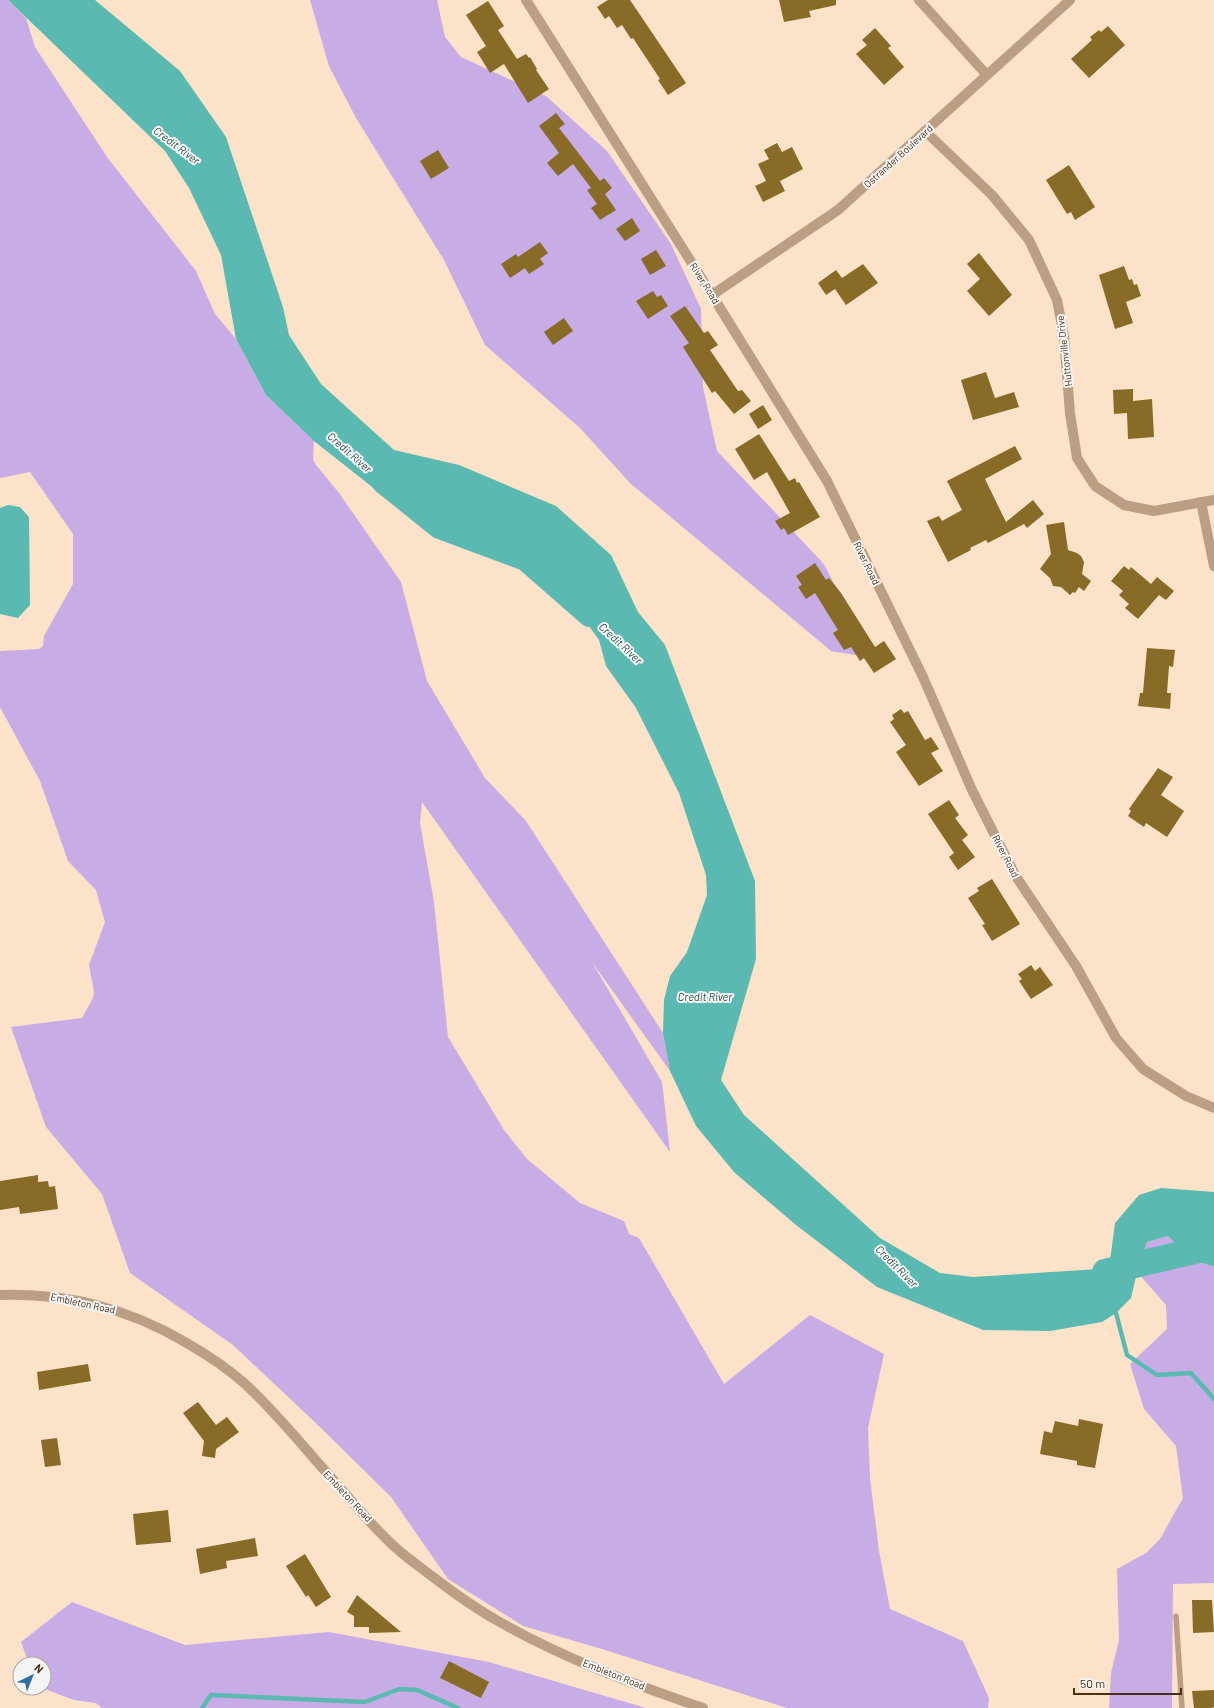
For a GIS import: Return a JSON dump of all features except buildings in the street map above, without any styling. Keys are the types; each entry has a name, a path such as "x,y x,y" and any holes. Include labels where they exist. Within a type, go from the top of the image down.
{"street":[{"name":"River Road","path":"526,0 827,481 923,678 972,790 1015,875 1076,966 1116,1038 1143,1069 1186,1096 1214,1108"},
{"path":"919,0 986,74"},
{"name":"Ostrander Boulevard","path":"712,295 838,210 986,74 1070,0"},
{"name":"Huttonville Drive","path":"925,131 992,195 1029,240 1057,300 1064,336 1070,413 1077,458 1095,486 1124,505 1154,511 1214,500"},
{"path":"1201,502 1214,566"},
{"name":"Embleton Road","path":"0,1295 44,1295 90,1303 126,1313 160,1328 208,1355 248,1387 372,1522 406,1556 460,1597 497,1621 560,1653 703,1708"}],"lane":[{"path":"1176,1616 1182,1708"}],"shaded area":[{"path":"0,0 8,0 26,18 35,47 107,157 196,271 215,314 236,339 266,395 314,441 313,459 316,465 339,493 401,582 427,681 485,778 526,821 663,1033 670,1071 592,962 662,1082 670,1152 422,802 420,823 434,902 448,1037 504,1130 527,1159 580,1203 624,1221 629,1234 639,1238 724,1384 810,1315 884,1354 868,1428 870,1478 879,1551 890,1609 963,1641 989,1698 988,1708 787,1708 602,1649 523,1626 448,1579 391,1497 233,1345 130,1273 102,1194 46,1127 11,1027 82,1018 93,998 94,992 89,965 105,922 96,890 68,861 40,781 0,707 0,651 39,649 43,646 44,636 73,584 73,534 30,472 0,478"},
{"path":"310,0 437,0 445,37 461,57 546,96 607,151 671,244 701,309 703,387 717,451 823,563 869,648 867,657 831,651 630,483 580,428 485,345 444,260 356,118 329,66"},
{"path":"1168,1236 1177,1245 1214,1252 1214,1583 1173,1584 1172,1708 1109,1708 1111,1673 1119,1640 1117,1569 1146,1553 1160,1539 1183,1498 1176,1446 1144,1409 1130,1364 1167,1329 1166,1305 1137,1272 1147,1242"},
{"path":"72,1602 185,1645 329,1632 489,1662 646,1708 102,1708 96,1703 74,1700 52,1692 52,1656 26,1656 21,1642"}],"water":[{"name":"Credit River","path":"8,0 95,0 180,71 226,137 283,307 289,335 321,384 394,450 459,465 556,506 611,555 638,612 665,645 755,881 756,959 721,1080 744,1115 880,1238 940,1273 973,1277 1099,1269 1110,1261 1115,1223 1139,1195 1161,1188 1214,1192 1214,1252 1177,1245 1168,1236 1147,1242 1137,1272 1131,1298 1116,1313 1102,1322 1050,1331 983,1330 877,1287 796,1225 734,1172 696,1126 670,1071 663,1033 664,1000 670,976 687,952 707,895 706,875 679,793 636,708 606,666 599,640 548,569 461,521 376,490 314,441 266,395 236,339 221,255 189,188 165,151"},
{"path":"8,505 20,507 29,517 30,605 18,618 0,614 0,508"}],"waterway":[{"name":"Credit River","path":"384,481 440,526 526,558 590,614"},
{"name":"Credit River","path":"1105,1272 1203,1249 1214,1253"},
{"path":"1116,1313 1127,1355 1157,1375 1191,1373 1214,1399"},
{"path":"202,1708 211,1695 365,1702 399,1689 417,1690 458,1708"}]}
